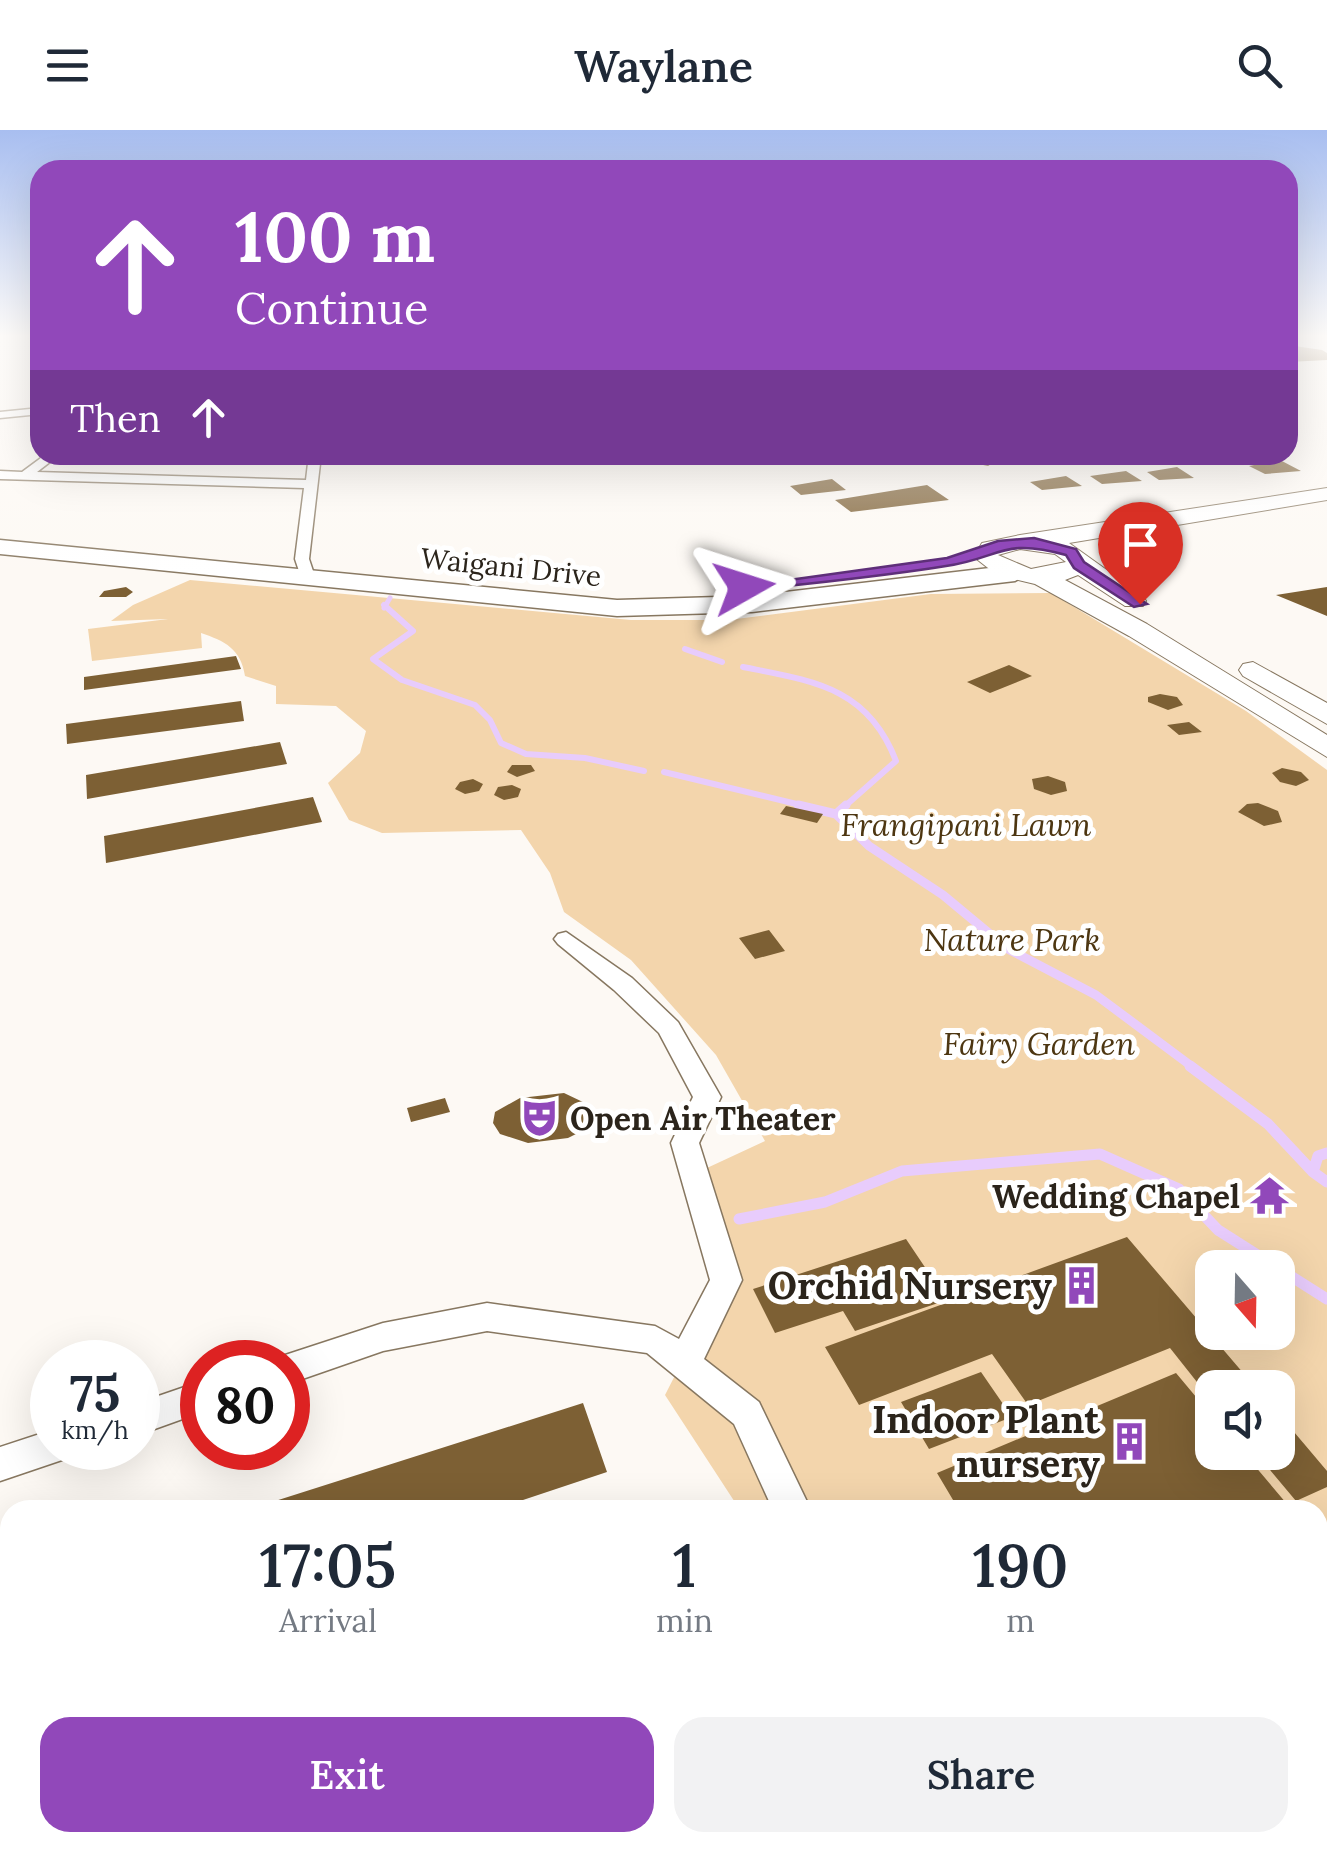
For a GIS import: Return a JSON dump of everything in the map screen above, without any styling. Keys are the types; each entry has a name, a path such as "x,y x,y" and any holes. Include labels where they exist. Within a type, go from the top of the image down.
{"highway":[{"name":"Waigani Drive","path":"0,530 650,609 752,604 1027,574"},
{"name":"Waigani Drive","path":"0,547 596,587 708,589 949,562 986,552"}],"main road":[{"path":"1327,494 1034,542 998,544 986,552 991,563 1027,574 1138,630 1327,748"},
{"path":"1027,574 1066,573 1078,561 1135,542 1327,510"},
{"path":"1034,542 1061,548 1327,714"}],"street":[{"path":"24,476 39,465"},
{"path":"304,568 313,465"},
{"path":"0,475 308,484"},
{"path":"566,940 624,984 668,1028 706,1097 685,1142 726,1280 684,1364"},
{"path":"310,1362 383,1337 487,1317 654,1340 747,1414 787,1500"},
{"path":"0,1464 30,1454"}],"green space":[{"name":"Nature Park","path":"190,580 631,620 728,620 931,594 1051,593 1246,711 1327,770 1327,1500 733,1500 665,1395 731,1266 694,1174 765,1141 716,1055 631,960 564,912 550,873 521,830 382,833 349,820 328,783 360,753 366,731 336,706 276,704 276,686 245,676 240,659 230,647 201,633 202,648 92,661 88,629 168,619 111,621 133,605"}],"building":[{"path":"1290,465 1301,471 1265,474 1249,466"},
{"path":"1177,467 1194,478 1159,480 1147,472"},
{"path":"1126,471 1142,481 1102,484 1090,476"},
{"path":"1066,476 1082,486 1042,490 1030,482"},
{"path":"832,479 846,490 801,495 790,486"},
{"path":"927,485 949,500 851,512 835,500"},
{"path":"126,587 133,592 126,597 99,597 104,591"},
{"path":"1327,587 1327,616 1276,595"},
{"path":"236,656 241,669 84,690 84,677"},
{"path":"1009,665 1032,676 990,693 967,682"},
{"path":"1148,697 1177,697 1183,705 1168,710 1148,702"},
{"path":"241,701 244,721 67,744 66,724"},
{"path":"1189,722 1202,732 1179,735 1167,725"},
{"path":"280,742 287,764 87,799 86,775"},
{"path":"512,765 531,765 535,771 517,777 507,772"},
{"path":"1282,768 1301,772 1309,780 1296,786 1280,782 1272,773"},
{"path":"1048,776 1065,782 1067,791 1051,795 1034,789 1032,779"},
{"path":"473,779 483,784 479,791 465,794 455,789 460,782"},
{"path":"512,785 521,789 518,797 504,800 494,795 498,787"},
{"path":"313,797 322,822 106,863 104,836"},
{"path":"1258,803 1278,811 1282,822 1264,826 1238,812 1247,804"},
{"path":"786,806 823,814 817,823 780,814"},
{"path":"769,930 785,951 755,959 739,938"},
{"name":"Open Air Theater","path":"564,1093 585,1103 586,1129 568,1138 528,1143 500,1134 493,1123 495,1112 520,1098"},
{"path":"445,1098 450,1112 411,1122 407,1108"},
{"name":"Orchid Nursery","path":"1127,1237 1195,1317 1195,1350 1224,1350 1241,1370 1195,1370 1195,1380 1170,1348 1028,1405 992,1354 859,1405 825,1347"},
{"path":"906,1239 947,1300 855,1331 843,1311 775,1333 753,1289"},
{"path":"981,1372 1012,1417 929,1449 901,1402"},
{"name":"Indoor Plant nursery","path":"1176,1373 1195,1396 1195,1470 1258,1470 1284,1500 953,1500 937,1473"},
{"path":"583,1403 607,1472 523,1500 278,1500"},
{"path":"1295,1433 1327,1471 1327,1487 1295,1500 1270,1470 1295,1470"}],"waterway":[{"path":"385,606 390,598"},
{"path":"385,606 413,631 373,659 402,680 475,705 490,720 501,743 526,754 585,758 644,771"},
{"path":"685,649 722,662"},
{"path":"743,667 815,683 835,692 854,702 884,736 896,761 844,807"},
{"path":"664,772 809,807"},
{"path":"798,805 836,814"},
{"path":"836,814 846,805"},
{"path":"836,814 869,846 943,895 1008,949 1096,995 1194,1068"},
{"path":"1190,1066 1268,1124 1313,1172"},
{"path":"1313,1172 1318,1156 1327,1153"},
{"path":"739,1219 825,1202 902,1171 1100,1154 1179,1189 1218,1230 1327,1299"},
{"path":"1313,1172 1327,1182"}],"place":[{"name":"Open Air Theater","path":"540,1118"},
{"name":"Wedding Chapel","path":"1270,1196"},
{"name":"Orchid Nursery","path":"1082,1285"},
{"name":"Indoor Plant nursery","path":"1130,1441"}],"route":[{"path":"744,587 949,562 986,552 998,544 1034,542 1071,552 1078,565 1140,604"}],"park label":[{"name":"Frangipani Lawn","path":"966,824"},
{"name":"Fairy Garden","path":"1039,1043"}]}
